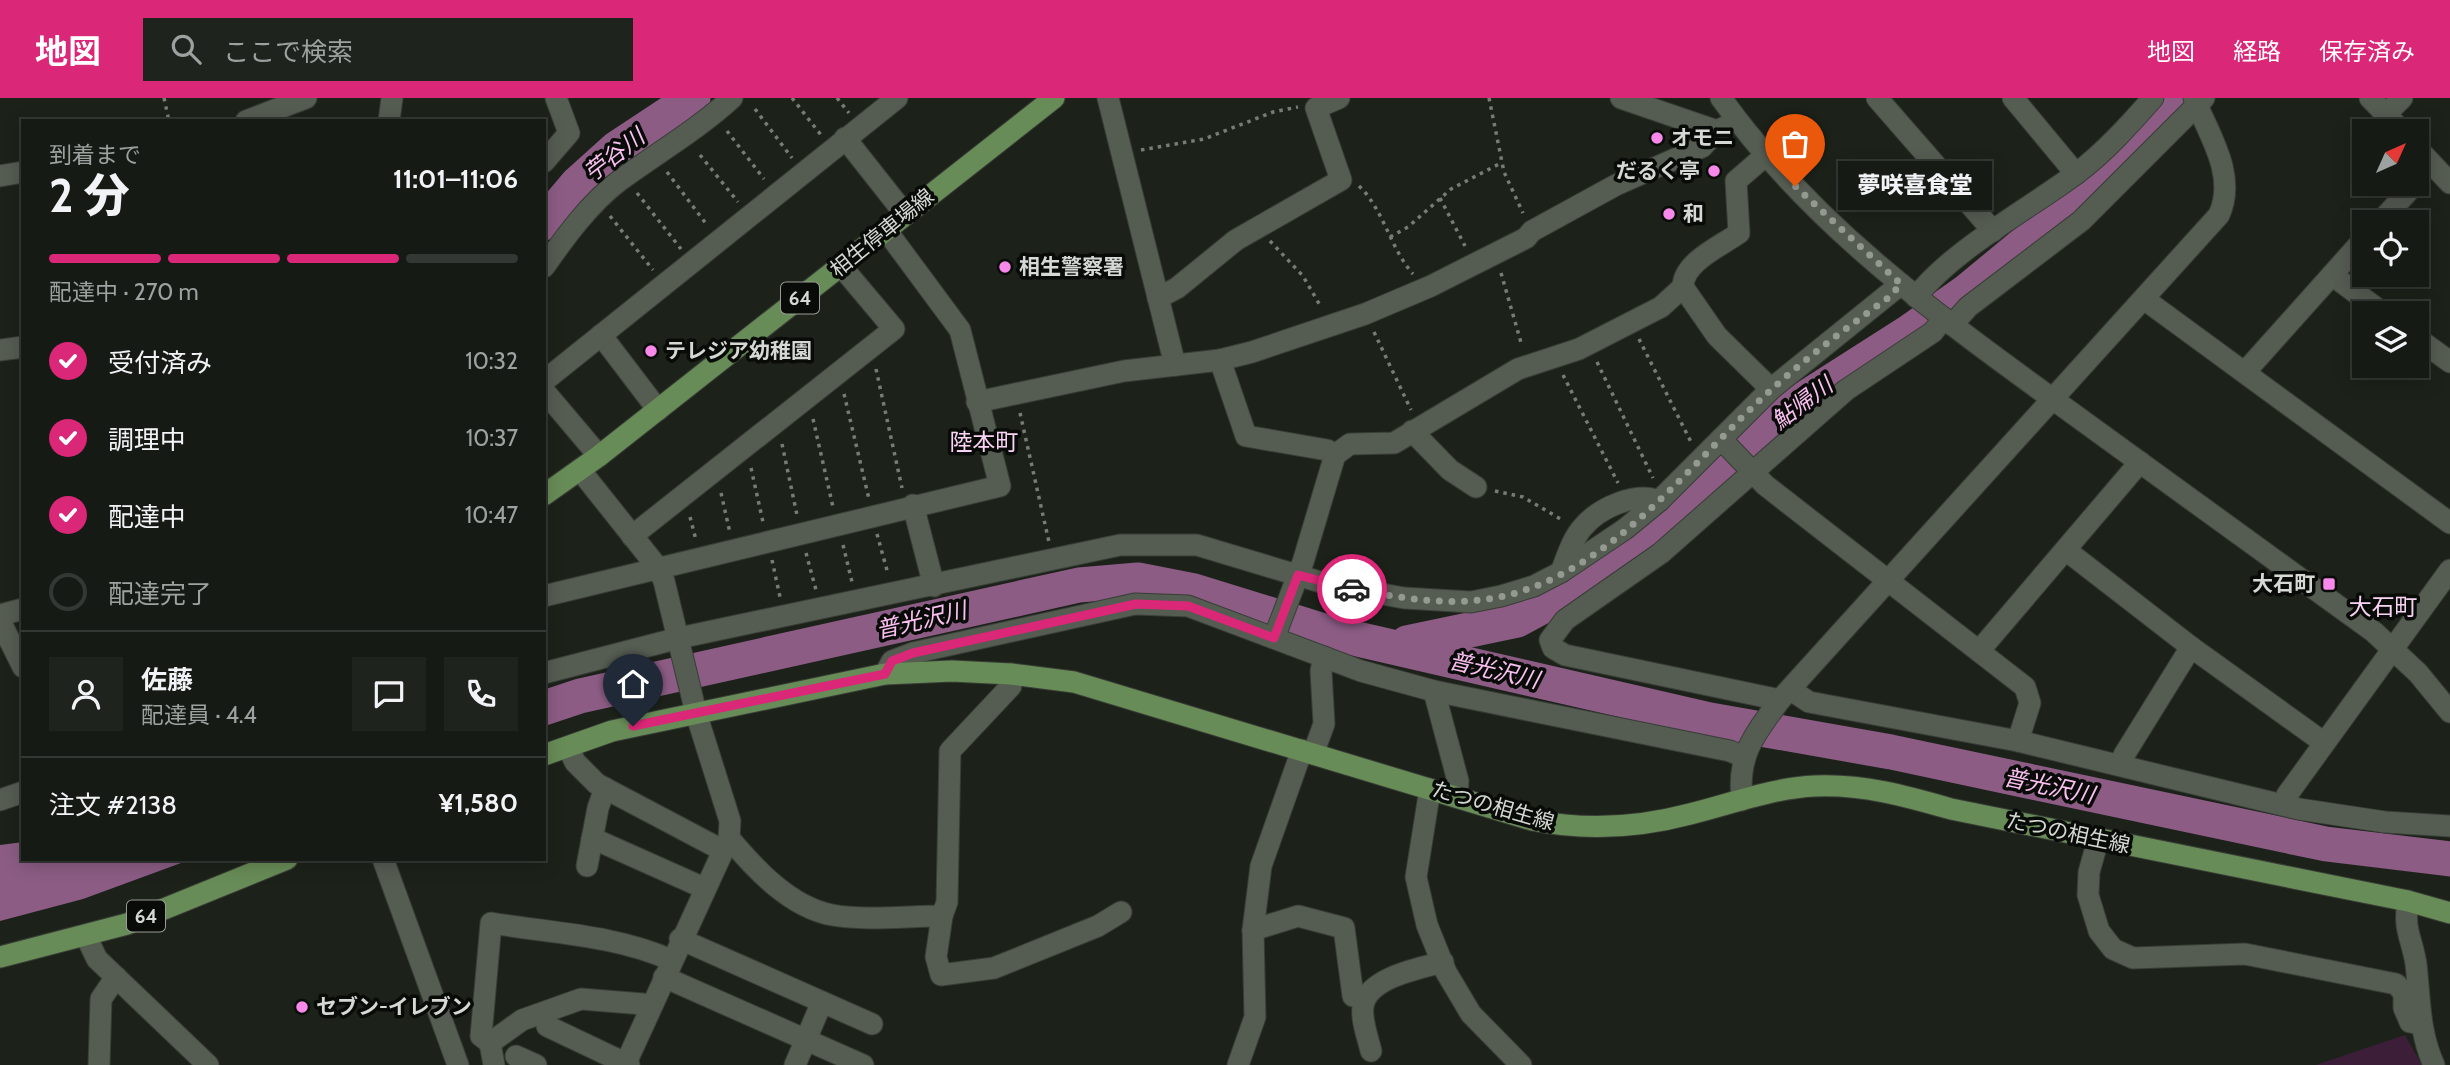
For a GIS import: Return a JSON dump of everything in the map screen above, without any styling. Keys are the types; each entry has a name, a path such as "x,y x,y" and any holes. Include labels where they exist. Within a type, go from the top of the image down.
{"main road":[{"name":"相生停車場線","path":"546,494 599,456 1054,98"},
{"name":"たつの相生線","path":"546,754 612,731 695,707 885,674 952,671 1011,674 1074,682 1532,820 1588,828 1656,822 1802,788 1851,787 1886,791 1951,809 2408,901 2450,913"},
{"name":"64","path":"0,957 127,924 282,861"}],"street":[{"path":"251,119 306,98"},
{"path":"388,119 392,98"},
{"path":"546,160 569,133 556,98"},
{"path":"546,265 598,200 617,182 732,98"},
{"path":"546,379 897,98"},
{"path":"1108,98 1175,365"},
{"path":"1158,298 1177,288 1257,227 1341,180 1316,108 1339,98"},
{"path":"1621,98 1717,131"},
{"path":"1877,98 1993,231"},
{"path":"2013,98 2076,174"},
{"path":"2153,98 2076,174 1993,231 1925,285 1933,332 1846,390 1749,468 1661,553 1565,620 1550,640 1553,648 1565,655 1782,699 2018,741 2284,805 2385,822 2450,826"},
{"path":"2370,98 2391,119"},
{"path":"2386,114 2402,98"},
{"path":"546,673 1120,545 1196,545 1295,581 1442,602 1501,596 1534,586 1591,555 1658,492 1724,442 1771,390 1930,307 1968,307 2081,221 2197,100 2223,167 2224,204 2212,224 1782,699 1746,751 1739,777 1742,800"},
{"path":"977,402 1125,371 1220,360 1365,314 1475,265 1616,185 1702,147 1717,131 1730,106 1766,155 1832,223 1930,307 2394,648 2450,712"},
{"path":"839,144 905,214"},
{"path":"1766,155 1737,181 1740,233 1689,268 1683,278 1683,287 1717,336 1771,390"},
{"path":"2429,161 2450,183"},
{"path":"2429,169 2433,165"},
{"path":"0,176 21,172"},
{"path":"2391,210 2404,196"},
{"path":"546,596 837,523 1000,486 960,330 886,230"},
{"path":"2245,372 2352,252"},
{"path":"632,536 894,329 841,265"},
{"path":"2332,275 2367,301"},
{"path":"1276,634 1335,455 1350,444 1394,443 1518,369 1588,344 1661,307 1683,287"},
{"path":"2144,299 2450,523"},
{"path":"601,335 658,410"},
{"path":"0,350 21,347"},
{"path":"2429,347 2450,362"},
{"path":"1220,360 1246,436 1327,450 1335,455"},
{"path":"546,393 599,456"},
{"path":"1415,429 1450,470 1476,487"},
{"path":"1724,442 1749,468 1889,582 2025,687 2030,695 2018,741"},
{"path":"1979,651 2067,551 2140,462"},
{"path":"547,1026 626,1065 667,968 725,844 730,821 695,707 680,642 658,568 580,470"},
{"path":"1561,572 1570,547 1583,527 1596,515 1658,492"},
{"path":"910,506 934,586"},
{"path":"2067,551 2191,647 2323,742"},
{"path":"2284,805 2287,795 2323,742 2450,570"},
{"path":"885,674 892,661 913,653 1136,604 1188,606 1276,634 1324,657 1434,691 1730,751 1746,751"},
{"path":"0,615 21,610"},
{"path":"0,621 21,663"},
{"path":"2121,764 2191,647"},
{"path":"1238,1065 1255,1017 1253,930 1261,866 1307,752 1324,724 1321,671 1324,657"},
{"path":"1011,674 1011,686 950,751 947,902 942,916 936,957 941,975 994,968 1098,926 1121,912"},
{"path":"1434,691 1458,781 1457,797"},
{"path":"568,747 586,775 605,788 635,802 667,824 725,844 810,907 831,915 853,917 942,916"},
{"path":"587,866 605,788"},
{"path":"1430,789 1416,877 1427,925 1471,1014 1521,1065"},
{"path":"0,800 21,793"},
{"path":"592,838 704,887"},
{"path":"2098,840 2089,872 2088,895 2099,931 2112,949 2133,958 2245,954 2396,984 2404,993 2404,1008 2410,1022 2420,1024"},
{"path":"384,861 457,1065"},
{"path":"2408,901 2404,922 2415,961 2420,1024 2434,1065"},
{"path":"1253,930 1298,916 1344,928 1353,996"},
{"path":"494,1065 490,1043 481,1036 491,923 607,941 652,951 667,968 806,1040 863,1065"},
{"path":"86,936 97,959 208,1065"},
{"path":"680,939 873,1024"},
{"path":"1371,1051 1362,1007 1366,997 1388,979 1443,962"},
{"path":"99,1065 101,999 116,977"},
{"path":"490,1043 522,1020 582,999 643,1004 650,1008"},
{"path":"795,1065 822,1002"},
{"path":"516,1056 536,1065"}],"path":[{"path":"164,98 169,119"},
{"path":"792,98 839,144"},
{"path":"1489,98 1502,162 1532,231"},
{"path":"1122,153 1204,139 1273,112 1307,105 1316,108"},
{"path":"755,110 803,172"},
{"path":"726,131 776,194"},
{"path":"700,155 749,216"},
{"path":"655,156 719,240"},
{"path":"1390,237 1408,227 1440,198 1502,162"},
{"path":"1341,180 1351,181 1361,187 1372,201 1401,260 1423,285 1431,286"},
{"path":"637,193 691,262"},
{"path":"1440,198 1475,265"},
{"path":"598,200 665,284"},
{"path":"1257,227 1303,276 1330,327"},
{"path":"1496,254 1512,320 1530,365"},
{"path":"1365,314 1415,429"},
{"path":"1630,323 1693,447"},
{"path":"1588,344 1658,492"},
{"path":"871,347 910,506"},
{"path":"1553,358 1628,501"},
{"path":"839,372 872,515 894,594"},
{"path":"1016,394 1054,560"},
{"path":"807,397 858,602"},
{"path":"715,470 734,549"},
{"path":"1476,487 1523,497 1557,519 1583,527"},
{"path":"684,495 700,557"}],"shaded area":[{"path":"21,842 21,861 187,861 83,899 0,921 0,845"},
{"path":"2405,1035 2422,1065 2316,1065"}],"waterway":[{"name":"苧谷川","path":"546,221 577,184 617,148 693,98"},
{"name":"鮎帰川","path":"1407,643 1517,620 1571,591 1640,539 1793,406 1909,332 1967,291 2098,183 2178,98"},
{"name":"普光沢川","path":"546,707 580,696 1079,585 1138,580 1194,591 1327,632 1710,720 1891,752 2326,844 2450,859"}],"way so far":[{"path":"1352,589 1404,598 1471,602 1534,586 1561,572 1591,555 1625,529 1659,500 1771,390 1888,298 1901,284 1795,186"}],"place":[{"name":"オモニ","path":"1657,138"},
{"name":"だるく亭","path":"1714,171"},
{"name":"夢咲喜食堂","path":"1795,186"},
{"name":"和","path":"1669,214"},
{"name":"相生警察署","path":"1005,267"},
{"name":"テレジア幼稚園","path":"651,351"},
{"name":"大石町","path":"2329,584"},
{"name":"セブン-イレブン","path":"302,1007"}],"district":[{"name":"陸本町","path":"984,442"},
{"name":"大石町","path":"2383,607"}],"route":[{"path":"633,726 885,674 892,661 913,653 1136,604 1188,606 1274,638 1298,575 1352,589"}]}
